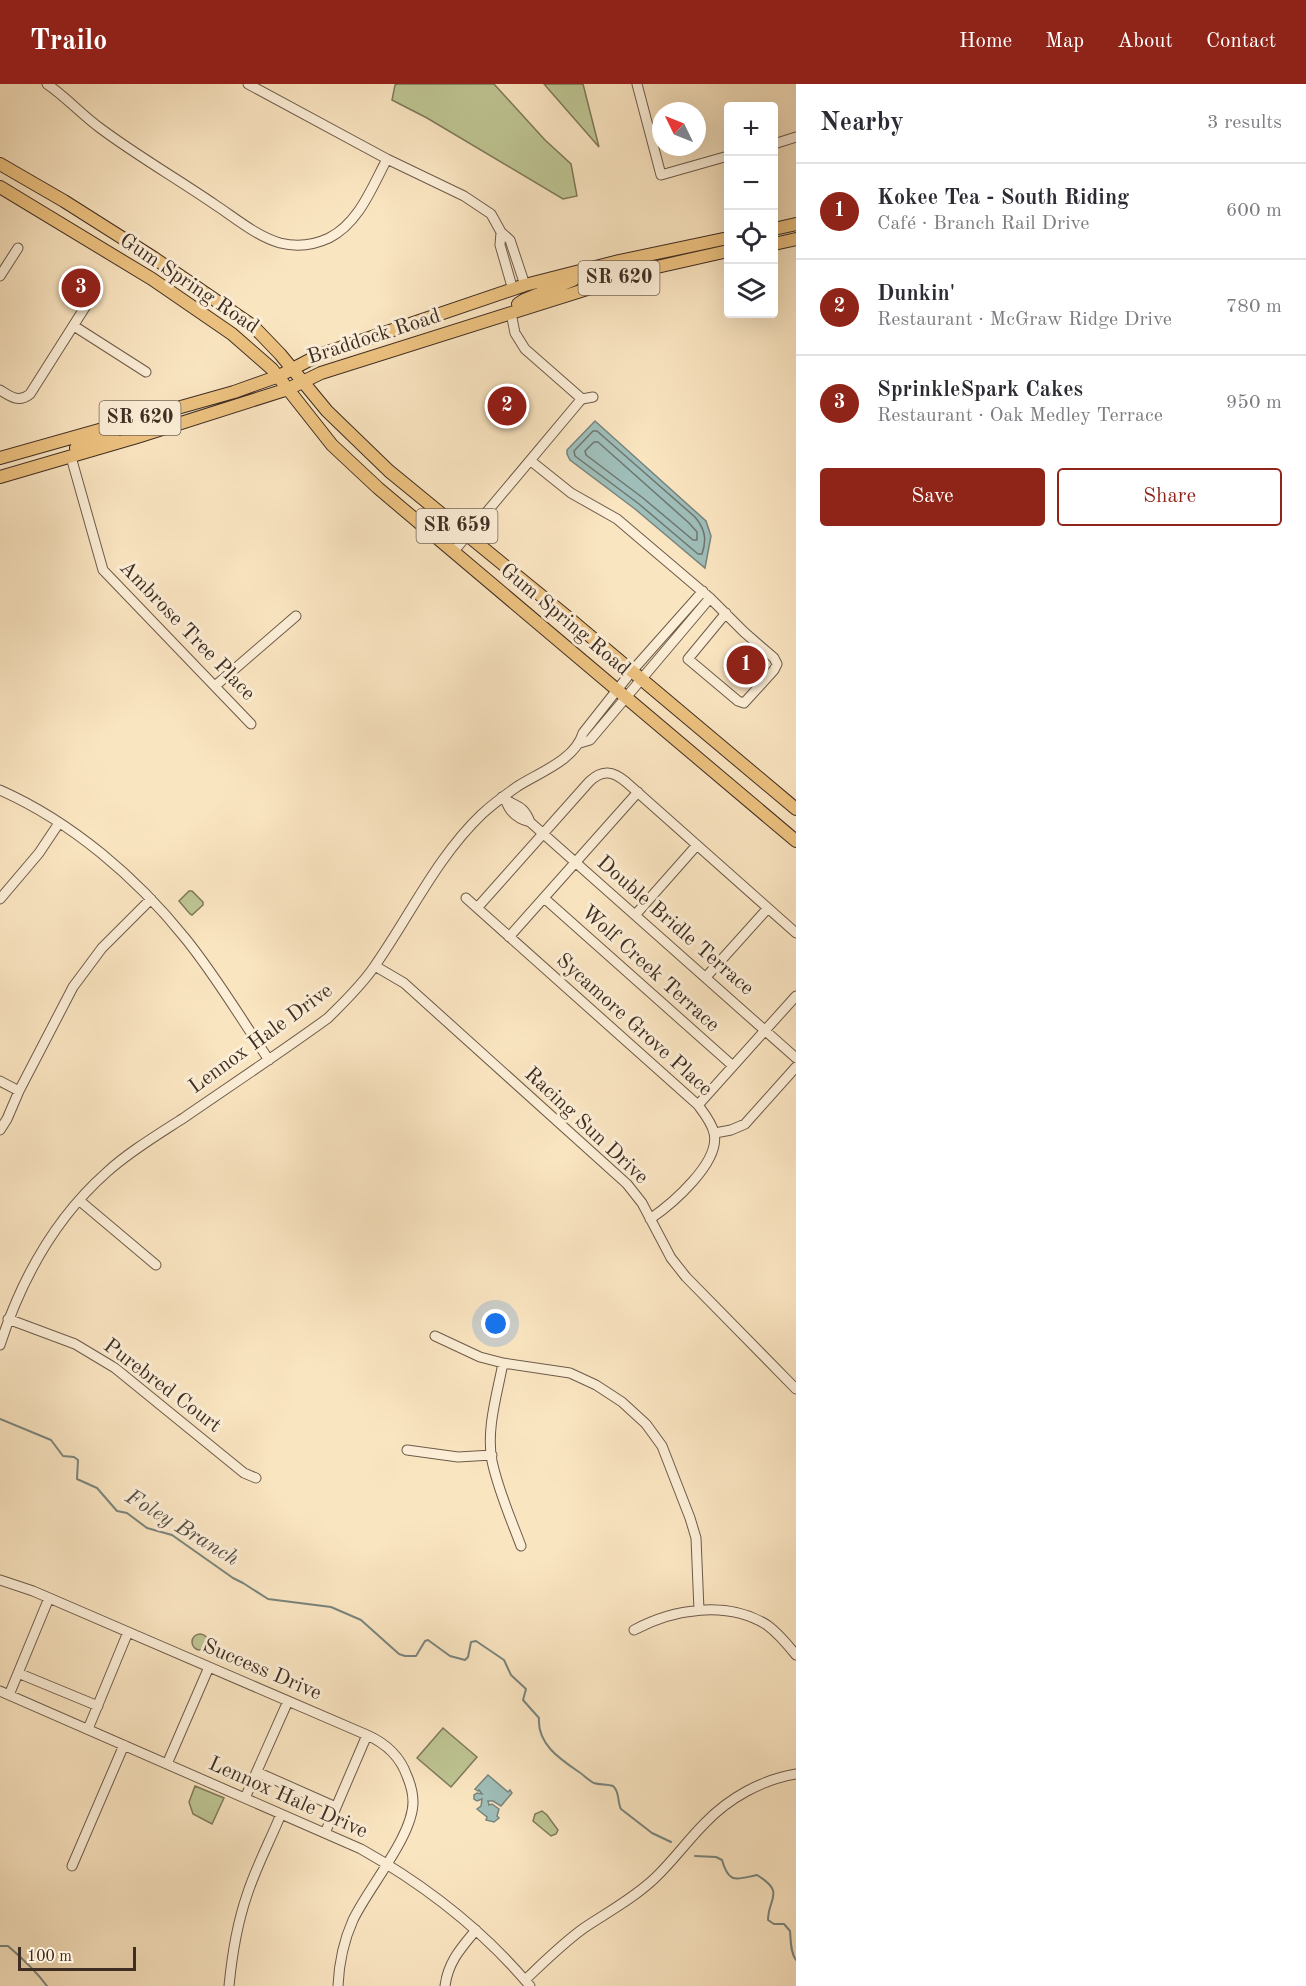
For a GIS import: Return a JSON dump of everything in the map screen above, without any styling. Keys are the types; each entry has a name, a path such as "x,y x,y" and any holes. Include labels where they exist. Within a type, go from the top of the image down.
{"main road":[{"name":"Gum Spring Road","path":"0,164 64,201 253,326 293,369 327,411 373,457 796,809"},
{"name":"Gum Spring Road","path":"0,187 152,279 218,323 257,354 279,376 332,445 378,488 796,841"},
{"path":"778,228 796,224"},
{"name":"Braddock Road","path":"0,458 234,392 279,376 319,355 519,287 619,261 724,239"},
{"path":"778,243 796,239"},
{"name":"Braddock Road","path":"0,477 288,389 321,372 657,267 724,252"},
{"path":"511,313 515,306 524,300 619,261"},
{"path":"70,457 74,449 123,431 129,428 135,420"}],"street":[{"path":"47,84 98,127 123,144 265,237 281,243 298,246 314,243 329,238 343,229 364,203 387,159"},
{"path":"248,84 387,159 464,196 491,214 501,232 510,240 519,287"},
{"path":"637,84 661,175 724,157"},
{"path":"778,143 796,137"},
{"path":"0,276 18,248"},
{"path":"0,390 16,400 24,399 30,394 94,293"},
{"path":"511,313 515,333 525,350 582,399"},
{"path":"74,326 146,372"},
{"path":"454,552 582,399 593,397"},
{"name":"Ambrose Tree Place","path":"70,457 103,570 251,724"},
{"path":"531,461 571,493 618,519 707,595 774,658 777,664 774,669 744,703 738,701 688,658 726,613"},
{"name":"Lennox Hale Drive","path":"0,1345 18,1294 44,1248 80,1201 107,1172 328,1018 348,999 375,966 444,858 467,829 504,799 562,759 580,743 583,733 622,694 707,595"},
{"path":"214,686 296,616"},
{"path":"477,908 589,782 604,772 616,774 638,792 796,933"},
{"path":"0,790 59,823 91,845 151,899 198,955 268,1060"},
{"path":"509,937 638,792"},
{"name":"Double Bridle Terrace","path":"504,799 509,810 522,820 530,822 796,1058"},
{"path":"0,899 39,853 59,823"},
{"path":"636,914 697,845"},
{"name":"Sycamore Grove Place","path":"466,898 698,1105 708,1118 715,1133"},
{"name":"Wolf Creek Terrace","path":"544,898 733,1066"},
{"path":"0,1130 73,987 87,966 117,932 151,899"},
{"path":"706,977 768,908"},
{"name":"Racing Sun Drive","path":"375,966 404,983 627,1185 642,1203 671,1258 796,1389"},
{"path":"698,1105 796,996"},
{"path":"650,1219 666,1209 711,1158 715,1133 745,1124 796,1067"},
{"path":"0,1081 20,1091"},
{"path":"80,1201 156,1264"},
{"name":"Purebred Court","path":"8,1319 75,1344 115,1368 244,1473 256,1478"},
{"path":"435,1336 465,1351 503,1363 570,1373 596,1385 622,1402 646,1424 662,1446 696,1538 699,1610"},
{"path":"503,1363 492,1424 492,1455 500,1488 521,1546"},
{"path":"407,1450 458,1457 492,1455"},
{"name":"Success Drive","path":"0,1580 49,1598 367,1735 385,1745 403,1765 413,1803 409,1823 353,1920 342,1955 338,1986"},
{"path":"4,1693 18,1673 49,1598"},
{"path":"634,1630 652,1620 699,1610 725,1611 744,1615 767,1625 788,1644 796,1655"},
{"path":"88,1729 128,1632"},
{"path":"167,1764 209,1667"},
{"path":"18,1673 98,1706"},
{"name":"Lennox Hale Drive","path":"4,1693 325,1833 387,1863 433,1895 476,1930 528,1983"},
{"path":"245,1798 288,1701"},
{"path":"325,1833 367,1735"},
{"path":"72,1866 124,1745"},
{"path":"257,1772 336,1807"},
{"path":"528,1983 563,1944 655,1878 704,1824 731,1800 770,1780 796,1774"},
{"path":"229,1986 234,1944 242,1908 281,1814"},
{"path":"445,1986 447,1973 457,1953 476,1930"}],"green space":[{"path":"397,84 494,84 545,140 571,164 577,196 563,199 427,118 392,100"},
{"path":"544,84 583,84 599,147"},
{"path":"189,891 192,891 203,902 203,905 192,915 179,901"},
{"path":"200,1634 208,1642 200,1650 192,1642"},
{"path":"443,1728 477,1757 451,1787 417,1758"},
{"path":"195,1786 224,1798 212,1824 193,1814 189,1802"},
{"path":"542,1811 558,1830 556,1834 551,1836 533,1821 535,1814"}],"water":[{"path":"595,421 706,521 711,536 705,568 635,509 570,460 567,450"},
{"path":"488,1775 512,1793 501,1806 488,1801 489,1805 492,1804 499,1809 497,1816 499,1818 494,1822 486,1820 487,1817 477,1809 481,1806 482,1799 477,1801 474,1799 477,1793 482,1794 475,1789"}],"waterway":[{"name":"Foley Branch","path":"0,1419 51,1440 63,1456 74,1457 78,1460 77,1479 97,1488 117,1511 127,1513 147,1528 172,1535 233,1578 268,1599 331,1607 361,1620 399,1654 405,1656 416,1656 428,1640 450,1656 465,1660 468,1657 471,1642 476,1641 504,1660 511,1675 526,1689 523,1700 539,1718 542,1736 551,1750 592,1782 613,1786 617,1791 621,1809 652,1833 671,1842"},
{"name":"Foley Branch","path":"695,1856 716,1857 722,1860 731,1877 739,1879 757,1875 766,1881 773,1891 768,1920 774,1924 784,1924 790,1931 792,1950 796,1960"},
{"path":"0,1946 8,1946 47,1986"}],"place":[{"name":"SprinkleSpark Cakes","path":"81,288"},
{"name":"Dunkin'","path":"507,406"},
{"name":"Kokee Tea - South Riding","path":"746,665"}]}
